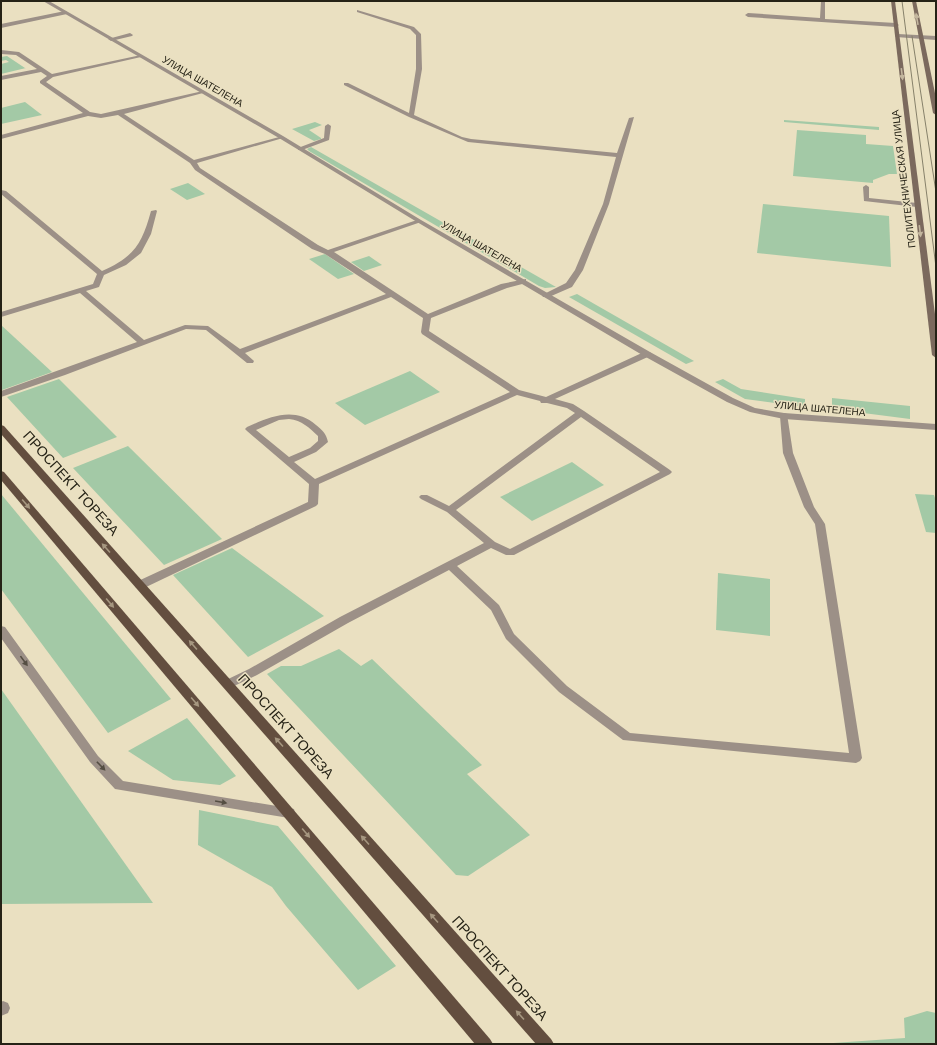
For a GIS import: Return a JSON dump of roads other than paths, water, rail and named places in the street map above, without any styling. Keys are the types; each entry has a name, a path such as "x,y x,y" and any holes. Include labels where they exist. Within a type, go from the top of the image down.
{"main road":[{"name":"ПОЛИТЕХНИЧЕСКАЯ УЛИЦА","path":"893,1 936,355"},
{"path":"914,1 936,113"},
{"name":"ПРОСПЕКТ ТОРЕЗА","path":"1,428 546,1044"},
{"path":"1,474 485,1044"}],"street":[{"name":"УЛИЦА ШАТЕЛЕНА","path":"45,1 281,137 419,221 647,354 742,405 753,410 784,416 936,427"},
{"path":"822,20 823,1"},
{"path":"359,11 412,28 419,35 419,69 411,116"},
{"path":"1,26 65,13"},
{"path":"748,15 896,24"},
{"path":"102,34 122,30"},
{"path":"111,39 130,35"},
{"path":"898,36 936,38"},
{"path":"1,52 17,53 51,76"},
{"path":"88,114 42,82 51,76 139,56"},
{"path":"1,78 42,70"},
{"path":"346,84 411,116 470,141 620,155"},
{"path":"1,136 88,114 101,116 120,113 201,92"},
{"path":"120,113 193,162 197,169 315,247 328,252 426,317"},
{"path":"546,295 569,285 579,270 606,204 632,118"},
{"path":"300,149 327,139 328,126"},
{"path":"193,162 281,137"},
{"path":"866,187 866,200 917,205"},
{"path":"1,192 4,192 101,274"},
{"path":"1,315 96,285 101,274 122,266 140,250 147,236 154,211"},
{"path":"328,252 419,221"},
{"path":"426,317 504,286 523,281"},
{"path":"81,290 143,343"},
{"path":"239,352 392,294"},
{"path":"424,497 450,510 491,544 510,553 667,472 570,406 544,401 516,392 425,332 426,317"},
{"path":"1,394 185,327 208,328 250,361"},
{"path":"544,401 647,354"},
{"path":"314,483 516,392"},
{"path":"450,510 581,413"},
{"path":"288,461 313,450 323,442 322,435 303,419 291,416 274,419 250,429 314,483"},
{"path":"451,566 495,608 510,636 563,689 627,737 856,758 820,524 809,507 788,453 784,416"},
{"path":"140,585 313,504 314,483"},
{"path":"228,684 253,672 344,620 491,544"},
{"path":"1,630 94,759 119,785 289,813"}],"tram line":[{"path":"902,1 936,267"},
{"path":"912,36 936,192"}]}
